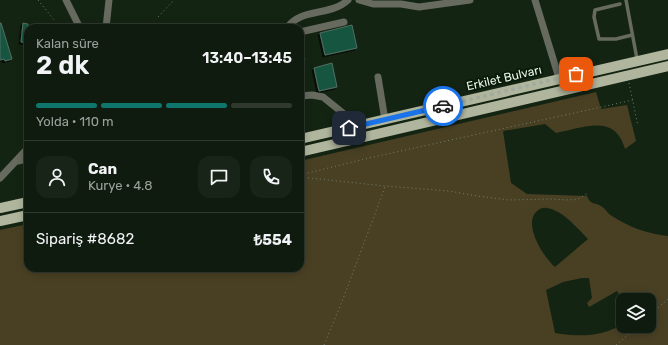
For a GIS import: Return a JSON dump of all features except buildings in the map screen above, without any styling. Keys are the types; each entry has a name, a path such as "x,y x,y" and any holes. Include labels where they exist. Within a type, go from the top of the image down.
{"main road":[{"name":"Erkilet Bulvarı","path":"304,138 623,63 668,54"},
{"path":"623,63 627,75"},
{"path":"304,151 668,66"},
{"path":"0,208 24,203"},
{"path":"0,221 24,216"}],"street":[{"path":"66,0 78,24"},
{"path":"106,24 109,0"},
{"path":"290,24 300,17 339,8 348,0"},
{"path":"359,0 373,4 407,3 425,6 470,0"},
{"path":"536,0 559,78"},
{"path":"304,31 344,22"},
{"path":"378,77 385,120"},
{"path":"304,96 315,95 323,97 359,126"},
{"path":"0,178 24,153"},
{"path":"18,161 24,160"}],"lane":[{"path":"626,0 637,60"},
{"path":"620,4 595,10 594,17 599,38 616,40 632,35"}],"path":[{"path":"38,0 55,22"},
{"path":"158,17 174,0"},
{"path":"627,75 638,126"},
{"path":"304,175 354,161 633,100"},
{"path":"304,176 386,186 449,191 509,200 569,200 578,199 587,194"},
{"path":"324,345 343,300 386,186"},
{"path":"656,310 668,299"},
{"path":"616,345 630,333"}],"shaded area":[{"path":"596,92 601,109 627,105 636,141 625,149 620,138 614,131 606,127 597,126 587,126 556,133 545,124 503,131 511,183 527,194 587,196 591,202 601,206 611,215 625,223 646,232 668,236 668,345 0,345 0,230 24,225 24,272 304,272 304,160","holes":["542,208 555,210 573,224 588,239 555,267 539,247 532,228 532,220 535,213"]}],"way so far":[{"path":"443,106 576,74"}],"route":[{"path":"349,128 443,106"}]}
